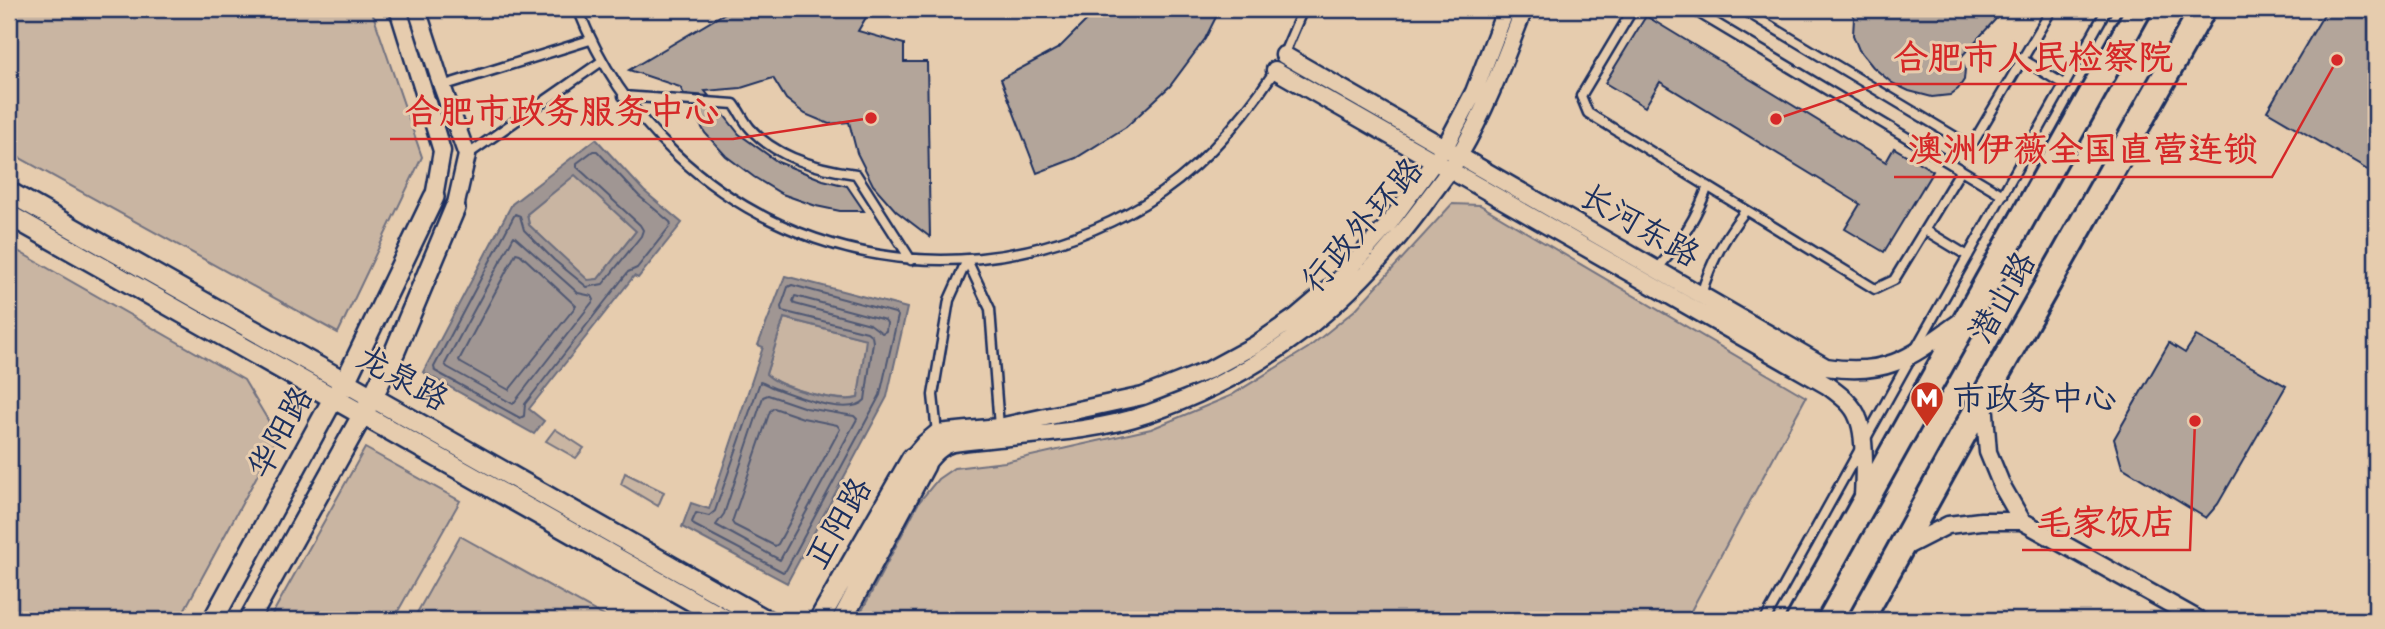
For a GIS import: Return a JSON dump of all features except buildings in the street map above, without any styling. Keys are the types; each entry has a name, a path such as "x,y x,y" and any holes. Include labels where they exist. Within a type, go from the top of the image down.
{"main road":[{"name":"潜山路","path":"1800,620 2139,9"},
{"name":"潜山路","path":"1861,620 2203,9"}],"street":[{"path":"398,9 442,151 434,197"},
{"path":"417,9 467,155 455,208"},
{"name":"行政外环路","path":"937,433 999,426 1143,396 1209,370 1255,345 1296,317 1337,282 1387,226 1440,153 1474,92 1506,9"},
{"name":"行政外环路","path":"919,462 946,445 1077,429 1146,414 1222,383 1305,331 1350,292 1401,236 1460,155 1488,102 1524,9"},
{"name":"长河东路","path":"1284,55 1440,153 1450,169 1828,386 1847,401 1859,419 1864,477 1862,508"},
{"name":"长河东路","path":"1275,70 1440,153 1460,155 1826,368 1851,371 1884,368 1912,356 1971,314"},
{"name":"龙泉路","path":"9,192 339,390 362,415 726,620"},
{"name":"华阳路","path":"213,620 339,390 434,197"},
{"name":"华阳路","path":"249,620 373,397 455,208"},
{"name":"龙泉路","path":"9,215 339,390 373,397 766,620"},
{"path":"1984,397 1988,452 2022,521"},
{"path":"919,462 925,443 937,433"},
{"name":"正阳路","path":"819,620 919,462"},
{"name":"正阳路","path":"842,620 919,462"},
{"path":"1901,549 1948,524 2022,521 2199,620"}],"lane":[{"path":"578,9 590,40 623,96 667,148 719,191 779,225 843,248 911,260 967,260 1029,251 1089,232 1145,203 1195,166 1239,122 1284,55 1303,9"},
{"path":"1633,9 1581,96 1588,113 1875,289 1895,280 1961,170"},
{"path":"1692,9 2003,195"},
{"path":"1742,9 1964,142 1974,141 2052,9"},
{"path":"1765,620 2107,9"},
{"path":"442,86 590,40"},
{"path":"2022,60 2065,85"},
{"path":"467,155 602,61"},
{"path":"623,96 734,104 751,129 788,157 828,170 856,174 911,260"},
{"path":"1657,270 1679,246 1698,213 1708,186"},
{"path":"1701,295 1709,267 1733,226 1746,210"},
{"path":"1925,230 1968,256"},
{"path":"967,260 990,309 999,426"},
{"path":"937,433 933,395 949,300 967,260"}],"shaded area":[{"path":"9,9 371,9 422,157 338,333 9,152"},
{"path":"575,174 636,231 598,279 588,281 529,225 527,214"},
{"path":"1452,204 1480,205 1806,397 1686,620 857,620 919,502 938,479 954,468 1005,462 1151,429 1230,396 1308,348 1355,310"},
{"path":"9,246 244,380 278,437 179,620 9,620"},
{"path":"784,318 867,339 858,398 810,393 766,374"},
{"path":"555,429 584,448 576,458 546,441"},
{"path":"365,448 460,501 393,620 269,620"},
{"path":"625,473 664,492 658,506 621,484"},
{"path":"460,536 611,620 413,620"}],"water":[{"path":"596,139 644,191 682,223 638,278 634,276 529,409 544,421 534,434 423,372 512,204","holes":["575,175 636,231 598,279 588,280 529,225 527,214"]},
{"path":"785,276 907,308 887,397 787,583 682,527 691,503 709,509 763,347 758,345","holes":["784,318 866,339 858,398 838,399 810,394 766,374"]}],"place":[{"name":"澳洲伊薇全国直营连锁","path":"2337,60"},
{"name":"合肥市政务服务中心","path":"871,118"},
{"name":"合肥市人民检察院","path":"1776,119"},
{"name":"毛家饭店","path":"2195,421"},
{"name":"市政务中心","path":"1927,428"}]}
